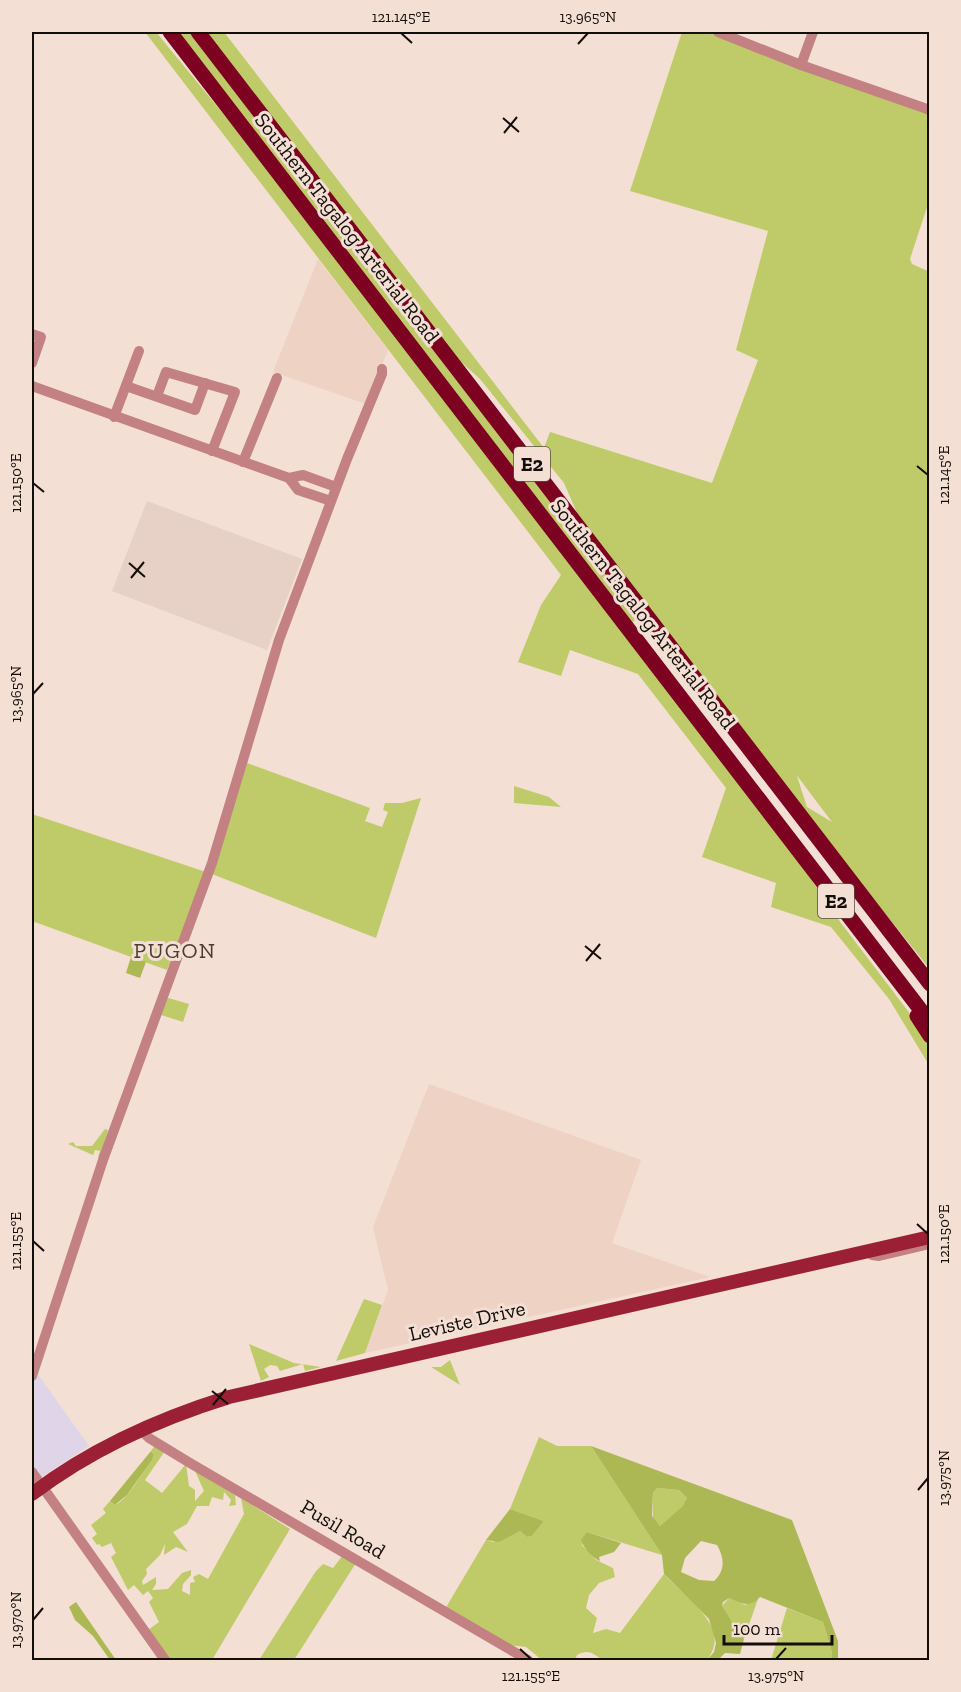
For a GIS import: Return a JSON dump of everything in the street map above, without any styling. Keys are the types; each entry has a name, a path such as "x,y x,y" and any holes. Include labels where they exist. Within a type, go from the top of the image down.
{"highway":[{"path":"164,32 210,84"},
{"name":"Southern Tagalog Arterial Road","path":"170,32 930,1022"},
{"name":"Southern Tagalog Arterial Road","path":"198,32 906,954 930,982"},
{"path":"869,943 930,1036"}],"main road":[{"name":"Leviste Drive","path":"36,1490 71,1467 140,1430 229,1397 930,1237"}],"street":[{"path":"718,32 801,65 930,110"},
{"path":"801,65 813,32"},
{"path":"32,334 41,337 32,363"},
{"path":"114,417 139,351"},
{"path":"32,1376 107,1149 212,863 264,685 336,487 382,374 382,369"},
{"path":"157,396 166,372 235,392 212,451"},
{"path":"243,462 277,378"},
{"path":"126,386 195,410 205,383"},
{"path":"32,386 289,478 303,475 336,487"},
{"path":"289,478 298,489 331,501"},
{"path":"870,1250 872,1255 879,1256 930,1244"},
{"name":"Pusil Road","path":"140,1430 190,1463 528,1660"},
{"path":"32,1472 36,1490 165,1660"}],"shaded area":[{"path":"318,259 388,350 366,404 273,372"},
{"path":"147,501 302,559 267,650 112,591"},
{"path":"429,1084 641,1160 612,1243 710,1277 365,1353 388,1290 373,1227"},
{"path":"37,1373 89,1446 40,1478 32,1464 32,1387"}],"green space":[{"path":"145,32 156,32 257,155 780,834 841,923 914,1019 929,1043 929,1065 889,999 831,927 771,907 776,883 702,857 726,788 638,674 570,650 561,676 518,662 541,605 561,575"},
{"path":"174,32 191,32 640,616 630,624"},
{"path":"203,32 224,32 544,448 550,432 712,483 758,360 736,350 768,231 630,191 682,32 709,32 929,113 929,201 910,259 912,264 930,272 929,968 827,841 577,513 564,483 480,379 451,353","holes":["797,776 832,822 807,807"]},
{"path":"247,763 370,808 365,821 382,827 388,812 383,810 385,803 402,803 421,798 376,938 212,874"},
{"path":"514,786 549,797 561,807 514,803"},
{"path":"32,814 206,872 167,970 32,921"},
{"path":"131,957 146,962 140,978 126,973"},
{"path":"165,997 189,1004 183,1022 158,1014"},
{"path":"105,1129 108,1130 101,1158 98,1157 100,1151 95,1150 93,1155 68,1144 73,1142 76,1146 92,1146"},
{"path":"364,1299 382,1305 365,1353 336,1361"},
{"path":"249,1344 294,1363 302,1364 280,1371 277,1366 270,1365 264,1369 269,1377 261,1381"},
{"path":"450,1360 460,1385 431,1367 441,1367"},
{"path":"303,1364 321,1367 305,1371"},
{"path":"539,1437 557,1446 591,1446 662,1555 587,1532 582,1545 596,1560 613,1568 615,1577 599,1583 589,1595 586,1608 597,1618 593,1633 606,1629 620,1633 664,1574 694,1603 710,1624 714,1636 713,1648 707,1660 602,1660 587,1652 577,1655 575,1660 542,1660 526,1647 508,1645 445,1609 486,1540 493,1542 520,1531 527,1537 532,1536 544,1521 510,1509"},
{"path":"155,1445 165,1451 145,1480 162,1493 186,1464 189,1486 195,1490 195,1501 204,1491 195,1471 235,1495 236,1505 229,1506 231,1500 224,1492 223,1500 212,1497 209,1506 197,1506 187,1524 173,1532 188,1552 176,1547 164,1555 165,1544 160,1555 146,1569 147,1574 142,1581 143,1585 156,1577 156,1584 152,1590 168,1589 182,1573 191,1570 191,1575 183,1584 182,1591 190,1595 190,1583 195,1582 193,1577 199,1574 208,1579 244,1514 241,1498 290,1529 212,1660 170,1660 148,1630 159,1622 149,1602 153,1598 148,1591 143,1595 134,1585 128,1590 111,1557 116,1553 111,1543 102,1547 97,1545 92,1538 97,1534 91,1525 106,1513 103,1509 110,1501 115,1505 130,1492 152,1460 154,1455 151,1451"},
{"path":"591,1446 792,1520 838,1641 838,1660 831,1660 832,1652 823,1622 760,1597 749,1604 729,1598 723,1602 722,1606 744,1639 740,1654 725,1653 718,1660 707,1660 714,1652 716,1643 709,1619 664,1574 662,1555","holes":["657,1488 679,1490 687,1498 683,1506 660,1526 652,1516 653,1493","701,1541 717,1545 721,1554 723,1563 721,1572 714,1581 699,1580 681,1572 685,1558"]},
{"path":"151,1451 154,1455 152,1460 127,1495 115,1505 110,1501"},
{"path":"657,1488 679,1490 687,1498 684,1506 660,1526 653,1519 653,1493"},
{"path":"510,1509 544,1521 532,1536 527,1537 520,1531 499,1542 486,1540"},
{"path":"587,1532 621,1543 614,1552 599,1557 600,1561 591,1555 582,1543 581,1540"},
{"path":"343,1555 356,1563 294,1660 259,1660 316,1571 323,1564 333,1568"},
{"path":"729,1598 745,1605 758,1599 744,1639 722,1606"},
{"path":"76,1602 116,1660 110,1660 93,1636 75,1620 69,1607"},
{"path":"787,1608 823,1622 832,1652 831,1660 771,1660"}],"district":[{"name":"PUGON","path":"175,950"}]}
